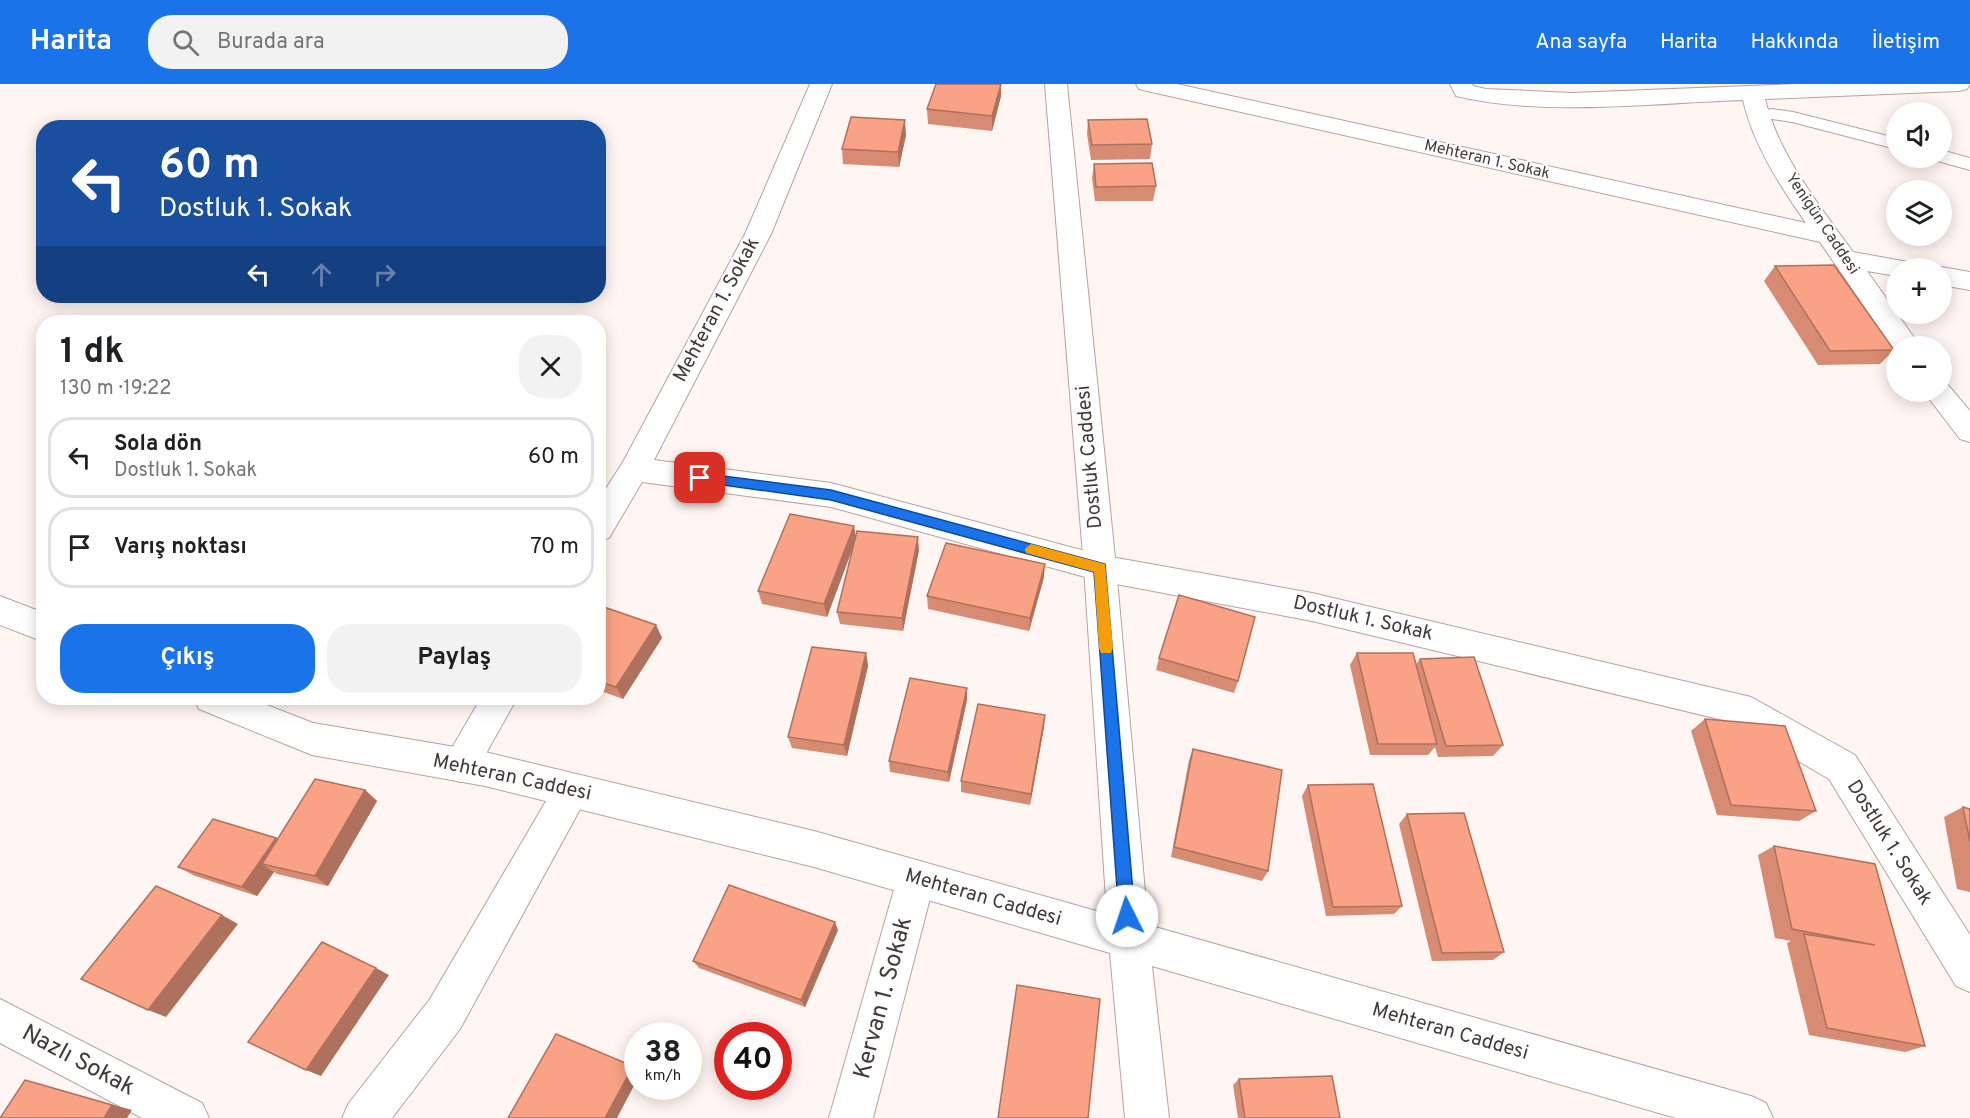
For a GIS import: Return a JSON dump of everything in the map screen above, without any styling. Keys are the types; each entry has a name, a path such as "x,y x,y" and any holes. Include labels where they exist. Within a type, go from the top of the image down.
{"street":[{"name":"Mehteran 1. Sokak","path":"606,515 758,234 821,84"},
{"name":"Dostluk Caddesi","path":"1056,84 1100,568 1129,939 1147,1118"},
{"name":"Mehteran 1. Sokak","path":"1147,84 1828,236"},
{"path":"1461,84 1464,91 1486,96 1572,100 1754,89 1959,84"},
{"name":"Yenigün Caddesi","path":"1754,89 1759,120 1793,186 1899,336"},
{"path":"1844,259 1886,266"},
{"path":"1952,278 1970,281"},
{"path":"1946,402 1970,431"},
{"name":"Dostluk 1. Sokak","path":"633,469 831,495 1100,568 1312,607 1739,708 1842,767 1970,972"},
{"path":"0,610 36,625"},
{"name":"Mehteran Caddesi","path":"228,705 312,739 460,765 814,849 1751,1118"},
{"path":"460,765 496,705"},
{"path":"364,1118 445,1014 572,790"},
{"name":"Kervan 1. Sokak","path":"851,1118 916,879"},
{"name":"Nazlı Sokak","path":"0,1020 187,1118"}],"lane":[{"path":"1772,114 1793,117 1886,141"},
{"path":"1952,159 1970,164"}],"building":[{"path":"936,84 1001,84 992,116 927,109"},
{"path":"851,117 905,120 898,152 842,149"},
{"path":"1147,119 1152,144 1092,145 1088,120"},
{"path":"1152,163 1156,186 1096,187 1094,164"},
{"path":"1834,265 1886,339 1886,350 1830,351 1775,266"},
{"path":"790,514 854,526 824,604 758,591"},
{"path":"857,531 918,537 902,618 837,612"},
{"path":"946,543 1045,564 1030,618 927,596"},
{"path":"1179,595 1255,617 1238,681 1159,658"},
{"path":"606,608 656,625 616,687 606,684"},
{"path":"812,647 866,653 844,745 788,737"},
{"path":"1357,653 1413,653 1437,744 1378,744"},
{"path":"1474,657 1503,745 1446,746 1420,659"},
{"path":"910,678 967,688 948,772 889,761"},
{"path":"978,704 1045,715 1031,794 961,781"},
{"path":"1705,719 1785,726 1816,811 1731,805"},
{"path":"1193,749 1282,770 1268,871 1174,847"},
{"path":"315,779 365,790 315,876 262,864"},
{"path":"1373,784 1402,906 1333,907 1308,785"},
{"path":"1963,807 1970,809 1970,842"},
{"path":"1464,813 1504,952 1442,953 1407,814"},
{"path":"213,819 276,838 242,887 178,867"},
{"path":"1774,846 1875,864 1925,1046 1827,1028 1804,934 1875,945 1792,929"},
{"path":"729,885 835,922 801,1000 693,961"},
{"path":"156,886 222,915 148,1010 81,979"},
{"path":"322,942 376,968 306,1070 248,1042"},
{"path":"1017,985 1100,999 1088,1118 998,1118"},
{"path":"556,1034 624,1062 624,1083 605,1118 508,1118"},
{"path":"1332,1076 1340,1118 1245,1118 1239,1079"},
{"path":"25,1080 112,1105 104,1118 0,1118"}],"slow traffic":[{"path":"1031,549 1100,568 1106,648"}],"route":[{"path":"700,478 831,495 1100,568 1127,916"}]}
